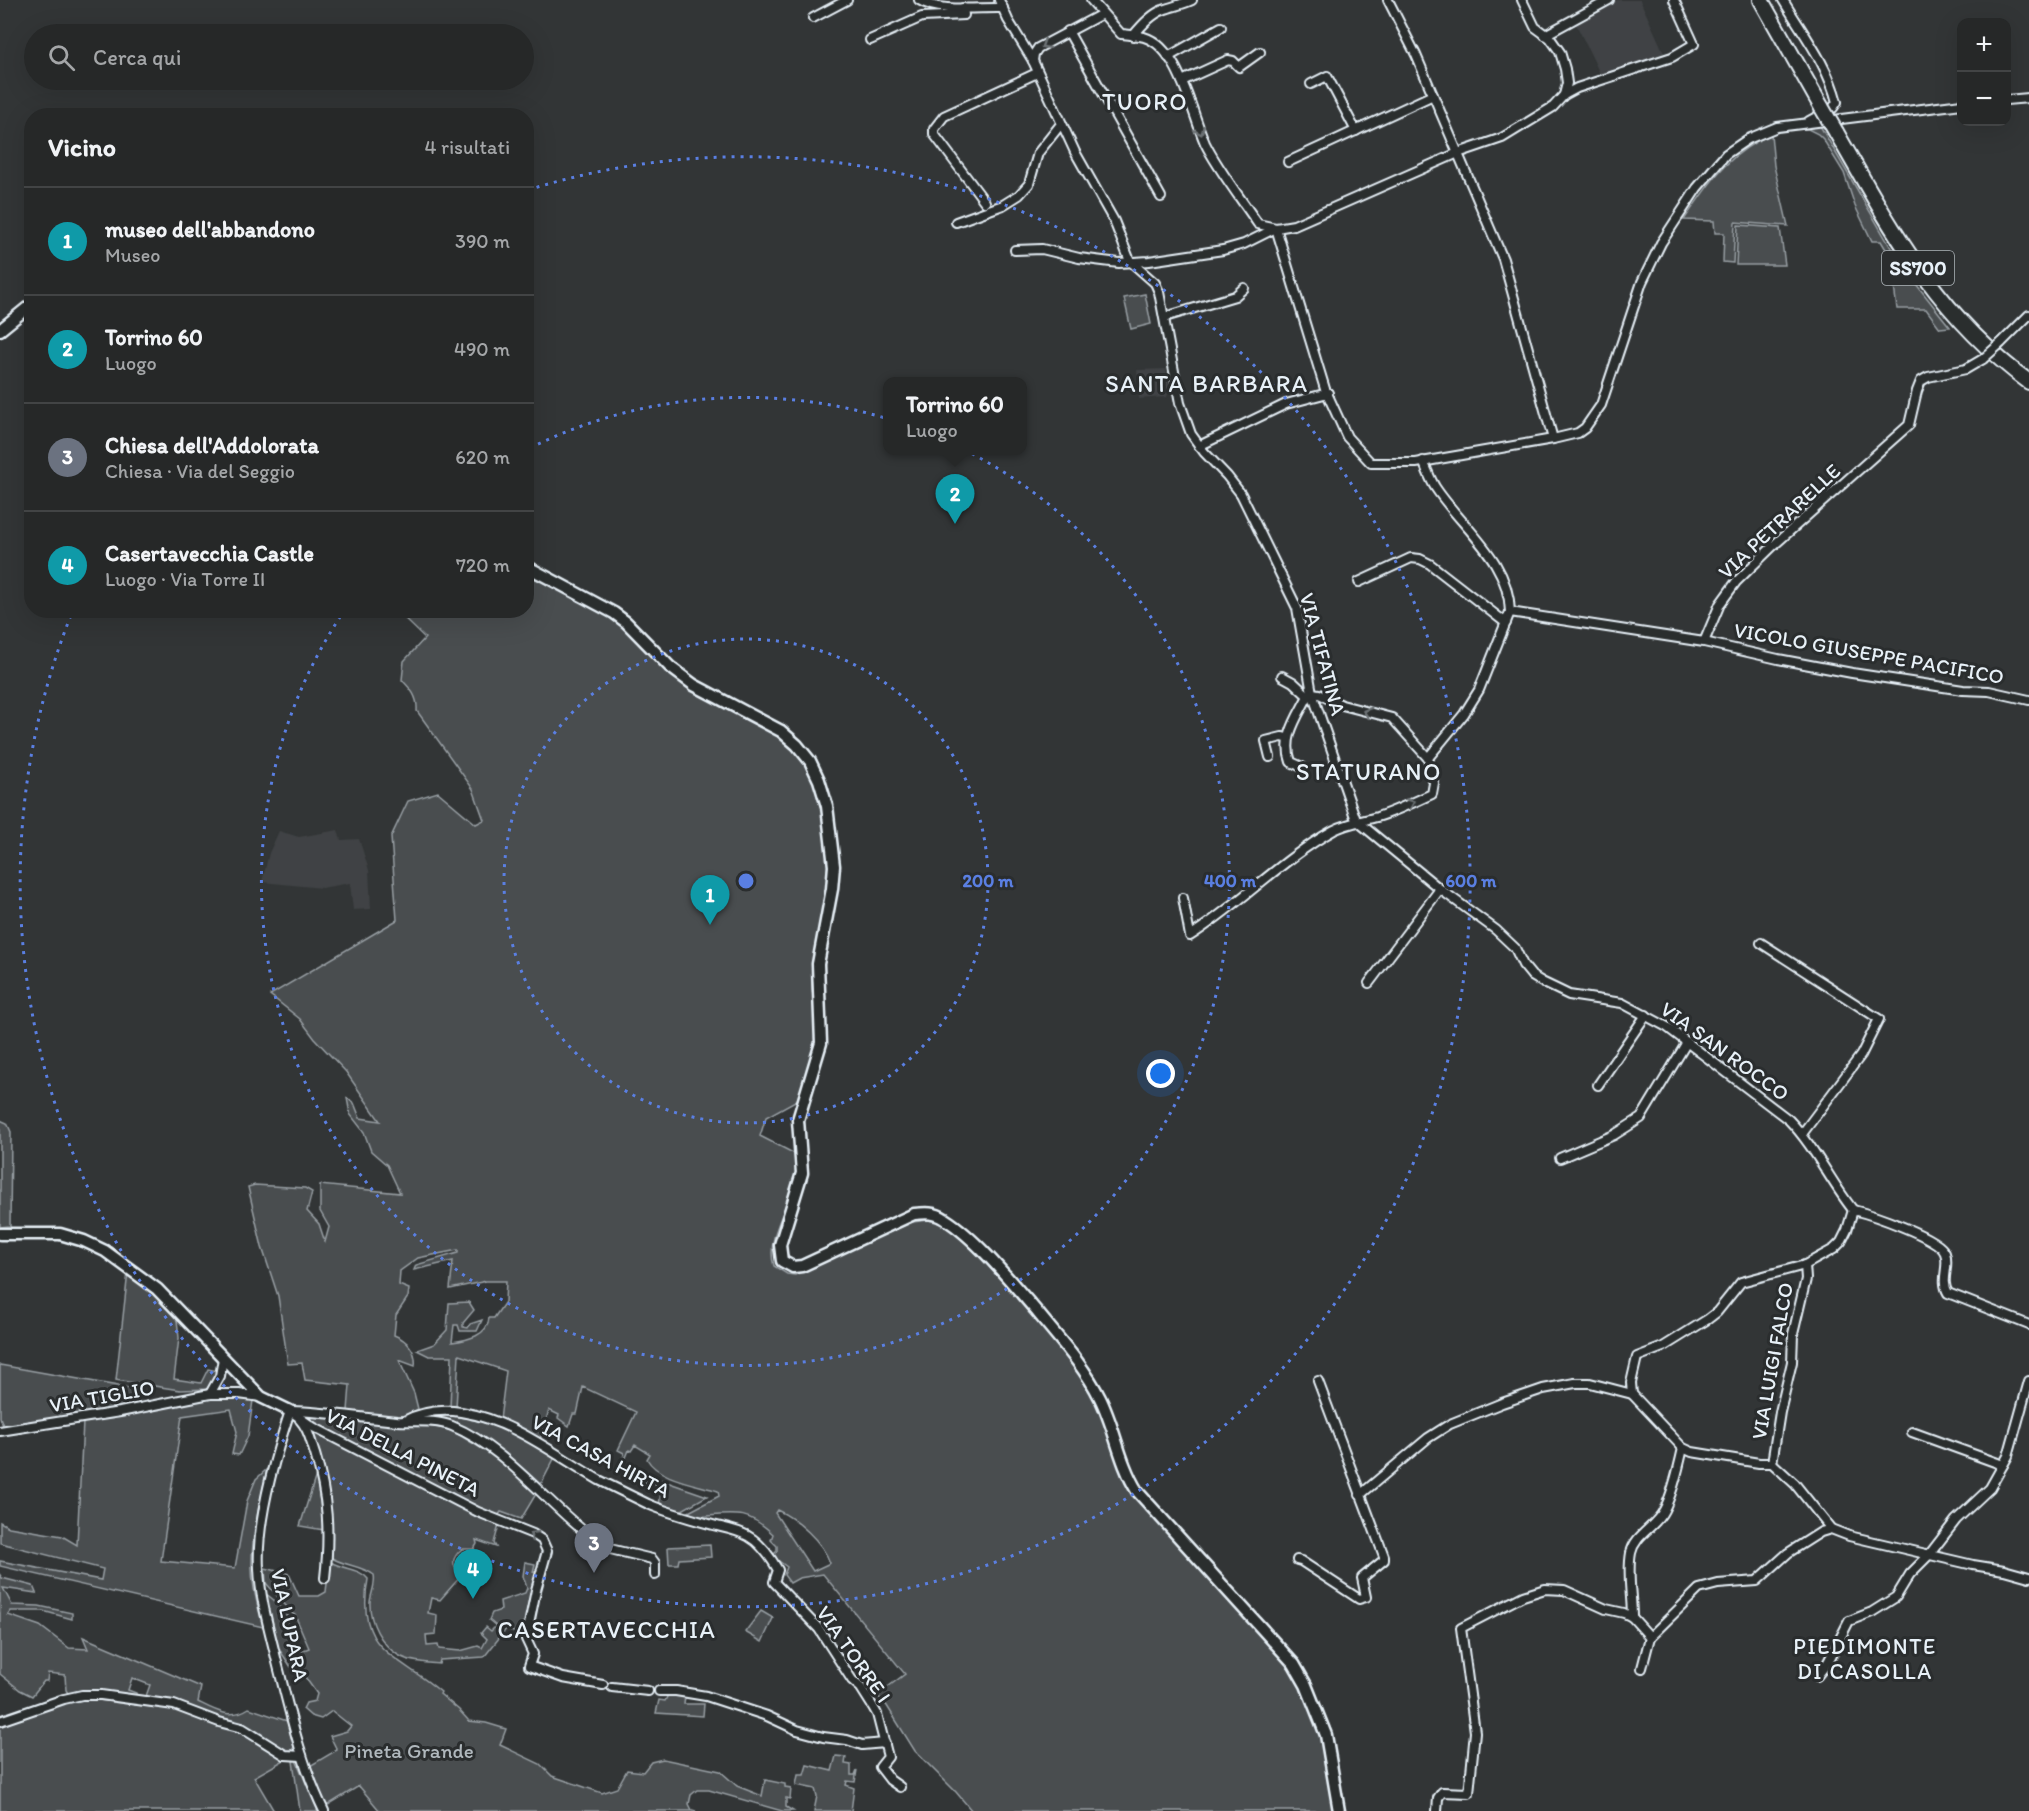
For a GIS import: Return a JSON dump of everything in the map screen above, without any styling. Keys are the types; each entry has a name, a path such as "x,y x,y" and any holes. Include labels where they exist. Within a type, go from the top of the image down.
{"highway":[{"name":"SS700","path":"1761,0 1894,234 1928,282 1979,342 2029,382"}],"street":[{"path":"813,18 847,0"},
{"path":"919,0 949,8 1003,8"},
{"path":"999,0 1008,20 1033,61 1061,124 1114,221 1130,261"},
{"path":"1091,0 1121,34 1146,38 1168,57 1182,81 1206,145 1258,224 1276,228"},
{"path":"1133,36 1143,24 1163,10 1172,9 1192,0"},
{"path":"1388,0 1416,56 1503,259 1553,440"},
{"path":"1522,0 1535,27 1550,38 1560,52 1567,83 1564,95"},
{"path":"1545,35 1609,0"},
{"path":"1015,250 1042,249 1079,258 1119,263 1223,250 1244,244 1276,228 1294,225 1458,153 1504,138 1577,88 1672,57 1694,44 1674,0"},
{"path":"1783,0 1816,51 1834,89 1837,102 1833,108 1807,122"},
{"path":"870,40 922,17 964,15 963,8"},
{"path":"1033,61 1038,48 1102,14"},
{"path":"1168,57 1221,27"},
{"path":"1068,31 1161,197"},
{"path":"1182,81 1228,60 1233,61 1239,67 1260,52"},
{"path":"985,202 934,134 934,129 944,116 1037,73"},
{"path":"1311,84 1327,76 1356,131"},
{"path":"1288,162 1433,96"},
{"path":"2011,100 2029,98"},
{"path":"1276,228 1328,393 1347,437 1371,462 1423,461 1553,440 1578,433 1585,428 1601,405 1642,282 1661,243 1704,178 1726,154 1748,139 1777,127 1957,105"},
{"path":"956,222 1003,205 1019,195 1029,184 1038,153 1061,124"},
{"name":"VIA TIFATINA","path":"1130,261 1155,284 1159,292 1179,403 1191,434 1241,494 1297,608 1310,694 1356,820"},
{"path":"1165,317 1235,296 1244,288"},
{"path":"0,330 24,310"},
{"name":"VIA PETRARELLE","path":"1704,642 1720,604 1736,582 1774,545 1909,425 1921,381 1928,377 1966,369 1983,359 2029,315"},
{"path":"1199,446 1286,404 1328,393"},
{"path":"1423,461 1435,486 1478,538 1503,576 1510,601 1510,612 1479,690 1464,714 1428,758"},
{"path":"1359,582 1411,558 1420,559 1430,564 1506,623"},
{"path":"534,570 614,613 626,622 670,667 694,685 781,731 810,761 819,780 827,806 834,866 818,964 821,1043 798,1120 802,1173 780,1245 782,1261 787,1265 802,1266 914,1214 929,1213 943,1217 960,1229 1007,1276 1078,1362 1100,1398 1128,1476 1137,1491 1294,1664 1306,1685 1326,1734 1339,1811"},
{"path":"1510,612 1704,642"},
{"name":"VICOLO GIUSEPPE PACIFICO","path":"1704,642 1852,673 1963,690 1989,691 2029,700"},
{"path":"1183,898 1190,936 1218,918 1302,852 1335,830 1356,820 1378,817 1432,794 1434,783 1428,758 1392,718 1342,705 1319,694 1310,694 1282,676"},
{"path":"1302,767 1291,762 1287,751 1287,738 1310,694"},
{"path":"1270,757 1266,741 1287,738"},
{"path":"1356,820 1440,889 1369,983"},
{"name":"VIA SAN ROCCO","path":"1440,889 1496,930 1515,948 1523,965 1532,976 1553,989 1569,995 1622,1003 1646,1015 1687,1042 1789,1120 1802,1134 1836,1190 1853,1210"},
{"path":"1761,943 1879,1019 1861,1055 1802,1134"},
{"path":"1598,1085 1646,1015"},
{"path":"1560,1158 1614,1135 1641,1118 1687,1042"},
{"path":"1632,1394 1631,1383 1637,1357 1662,1347 1708,1319 1741,1282 1805,1265 1834,1249 1841,1242 1847,1230 1853,1210 1867,1213 1929,1237 1941,1246 1946,1254 1944,1287 1948,1293 2029,1325"},
{"path":"0,1234 60,1234 84,1241 105,1251 157,1289 261,1397 290,1411 303,1424 322,1477 329,1525 326,1578"},
{"name":"VIA LUIGI FALCO","path":"1772,1463 1780,1412 1792,1362 1792,1334 1806,1280 1805,1265"},
{"path":"210,1394 220,1376 224,1358"},
{"path":"1817,1676 1828,1662 1849,1621 1872,1612 1896,1598 1910,1574 1929,1555 1956,1520 1990,1488 2008,1456 2026,1402 2029,1381"},
{"path":"1297,1560 1354,1598 1362,1599 1366,1597 1362,1578 1382,1563 1384,1556 1318,1382"},
{"path":"1360,1495 1428,1438 1450,1424 1543,1389 1575,1383 1590,1383 1632,1394 1683,1448 1692,1452 1772,1463 1795,1484 1831,1529 1849,1536 2029,1577"},
{"name":"VIA TIGLIO","path":"0,1431 120,1412 210,1394 261,1397"},
{"path":"290,1411 432,1422 461,1430 504,1458 596,1541 610,1549 652,1559 655,1563 655,1575"},
{"name":"VIA DELLA PINETA","path":"290,1411 313,1426 501,1522 533,1534 546,1545 547,1551 526,1639 533,1654 529,1665 563,1678 603,1686"},
{"name":"VIA LUPARA","path":"290,1411 265,1507 258,1567 267,1622 302,1756"},
{"name":"VIA CASA HIRTA","path":"404,1421 417,1414 447,1411 462,1412 497,1423 535,1441 599,1479 649,1504 747,1536 756,1542 778,1570 774,1582 783,1591"},
{"path":"1912,1432 2003,1465"},
{"path":"1632,1617 1629,1576 1631,1551 1636,1539 1650,1529 1664,1510 1683,1448"},
{"path":"1642,1668 1650,1637 1699,1589 1718,1584 1757,1581 1788,1553 1831,1529"},
{"path":"1437,1811 1438,1798 1443,1791 1469,1793 1475,1732 1461,1628 1523,1596 1545,1589 1564,1590 1606,1609 1624,1613 1632,1617 1650,1637"},
{"name":"VIA TORRE I","path":"783,1591 819,1629 852,1680 861,1688 877,1714 885,1743"},
{"path":"612,1687 648,1691"},
{"path":"659,1691 706,1696 767,1716 796,1730 823,1737 847,1740 862,1745 885,1743 888,1758 881,1764 881,1769 900,1787"},
{"path":"0,1721 82,1695 101,1695 174,1705 242,1728 285,1755 302,1756 324,1811"}],"shaded area":[{"path":"1614,0 1640,0 1664,53 1601,76 1576,24"},
{"path":"1166,369 1170,387 1167,397 1139,399 1137,370"},
{"path":"338,830 341,840 359,839 369,870 371,909 353,910 350,883 322,888 262,882 269,853 279,831 299,837"}],"green space":[{"path":"1819,124 1901,265 1950,327 1940,328 1926,309 1897,309 1890,256 1881,241 1872,241 1855,206 1844,173 1823,139 1808,129 1781,129"},
{"path":"1771,134 1774,166 1788,226 1735,222 1733,263 1723,262 1724,233 1715,233 1714,221 1684,220 1712,181 1731,160 1755,142"},
{"path":"1738,225 1780,228 1785,265 1736,265"},
{"path":"1145,294 1151,324 1131,329 1124,298"},
{"path":"534,578 576,598 622,626 681,682 762,725 788,743 799,755 816,789 825,831 827,870 811,977 816,1029 815,1049 797,1100 766,1117 760,1136 797,1155 792,1190 775,1234 772,1255 774,1266 787,1274 795,1275 912,1222 929,1220 942,1224 962,1238 1067,1354 1097,1402 1130,1491 1286,1659 1301,1683 1323,1743 1334,1811 972,1811 915,1751 887,1706 877,1695 905,1674 823,1574 799,1578 790,1583 784,1575 787,1567 772,1556 777,1551 777,1546 771,1540 773,1534 757,1521 727,1514 695,1517 683,1515 719,1496 718,1491 668,1476 652,1466 647,1459 650,1454 635,1445 631,1451 629,1450 625,1460 623,1459 624,1453 618,1450 636,1412 583,1387 577,1414 573,1414 569,1426 558,1418 559,1415 549,1410 540,1440 500,1420 506,1371 459,1355 456,1408 450,1408 452,1356 429,1356 417,1350 434,1344 447,1330 449,1303 469,1302 474,1310 463,1323 463,1327 468,1328 470,1324 482,1320 477,1331 460,1331 458,1325 454,1325 452,1342 481,1333 488,1324 489,1318 494,1318 505,1302 506,1281 486,1281 450,1289 453,1261 414,1270 416,1265 458,1253 458,1250 418,1258 400,1271 399,1285 409,1289 408,1297 396,1315 394,1335 407,1343 413,1351 415,1366 399,1360 414,1393 418,1409 404,1417 348,1411 350,1385 305,1380 302,1363 288,1364 278,1296 262,1247 248,1187 255,1185 305,1188 312,1192 307,1211 319,1224 325,1242 329,1227 320,1211 320,1185 400,1193 387,1165 371,1151 364,1132 350,1114 347,1098 354,1103 360,1118 380,1121 346,1072 300,1019 270,995 397,920 391,837 408,801 438,792 476,824 484,820 473,789 417,711 413,694 402,680 404,661 425,638 404,618 534,618","holes":["777,1510 801,1525 822,1547 830,1563 813,1571 775,1513"]},
{"path":"0,1120 7,1123 11,1132 10,1226 0,1227"},
{"path":"128,1272 176,1311 179,1338 174,1379 201,1383 208,1369 218,1371 209,1389 180,1390 116,1380"},
{"path":"0,1365 129,1388 136,1405 3,1426 0,1417"},
{"path":"211,1398 253,1400 248,1436 239,1455 232,1454 237,1432 231,1409 182,1416 161,1561 235,1568 247,1501 256,1479 267,1469 252,1550 254,1587 263,1627 0,1566 0,1561 101,1580 103,1569 0,1543 0,1522 9,1527 62,1536 77,1545 83,1422"},
{"path":"438,1415 485,1423 514,1434 556,1455 540,1486 489,1442 455,1424 414,1418"},
{"path":"313,1416 365,1423 423,1425 451,1430 499,1459 536,1494 521,1519 501,1512 497,1517 310,1423 309,1419"},
{"path":"310,1428 499,1525 494,1543 496,1547 476,1540 477,1544 474,1549 462,1549 456,1555 454,1565 461,1576 440,1600 431,1598 428,1613 437,1615 436,1634 426,1635 427,1646 438,1645 439,1649 460,1651 478,1646 482,1648 487,1639 481,1633 486,1627 491,1631 496,1626 489,1620 492,1613 501,1610 500,1601 525,1593 527,1588 523,1576 525,1562 535,1564 533,1572 539,1572 524,1639 507,1628 484,1657 440,1660 439,1664 407,1659 386,1645 377,1632 370,1610 374,1575 330,1557 328,1491"},
{"path":"646,1472 658,1479 707,1496 677,1513 659,1505 662,1486 647,1481 643,1487 635,1480 636,1476 642,1478"},
{"path":"316,1475 324,1530 300,1526"},
{"path":"710,1545 711,1557 679,1559 678,1564 669,1564 668,1547"},
{"name":"Pineta Grande","path":"331,1562 360,1573 368,1579 366,1603 368,1622 374,1637 383,1648 441,1692 440,1694 469,1721 506,1729 500,1745 540,1764 552,1776 602,1793 617,1788 627,1770 643,1772 651,1762 663,1759 720,1771 737,1786 762,1796 765,1780 785,1784 785,1787 791,1788 790,1799 786,1798 786,1807 793,1811 782,1811 709,1790 697,1790 691,1795 689,1804 692,1810 696,1811 380,1811 359,1786 325,1807 308,1767 337,1750 330,1736 347,1731 351,1726 332,1711 321,1719 311,1716 303,1709 306,1703 315,1701 317,1694 298,1667 291,1667 281,1652 279,1653 265,1593 287,1616 285,1618 290,1640 294,1639 301,1651 309,1648 295,1615 266,1583 265,1568 289,1574 299,1596 319,1596 326,1592"},
{"path":"0,1575 2,1578 33,1586 36,1593 3,1588 12,1605 39,1606 72,1613 72,1619 43,1611 11,1611 8,1615 40,1626 69,1648 88,1649 83,1637 201,1687 198,1702 217,1711 230,1714 249,1708 287,1721 294,1747 291,1752 284,1751 241,1725 145,1699 150,1685 132,1678 128,1690 136,1693 137,1698 69,1695 66,1690 65,1675 48,1673 47,1681 44,1681 32,1696 20,1690 0,1674"},
{"path":"761,1611 773,1618 762,1642 745,1632"},
{"path":"669,1693 685,1696 684,1704 704,1704 703,1716 656,1713 659,1700 665,1701"},
{"path":"83,1698 176,1710 246,1733 286,1759 254,1777 274,1811 0,1811 0,1725 66,1700"},
{"path":"836,1756 846,1757 845,1764 851,1765 851,1775 855,1775 857,1770 855,1782 847,1781 846,1785 854,1788 851,1811 814,1811 817,1796 815,1789 796,1785 798,1775 804,1775 807,1765 832,1771"},
{"path":"296,1760 318,1811 300,1811 293,1761"}],"place":[{"name":"Torrino 60","path":"955,524"},
{"name":"museo dell'abbandono","path":"710,925"},
{"name":"Chiesa dell'Addolorata","path":"594,1573"},
{"name":"Casertavecchia Castle","path":"473,1599"}],"district":[{"name":"TUORO","path":"1145,101"},
{"name":"SANTA BARBARA","path":"1207,383"},
{"name":"STATURANO","path":"1369,771"},
{"name":"CASERTAVECCHIA","path":"607,1629"},
{"name":"PIEDIMONTE DI CASOLLA","path":"1865,1658"}]}
